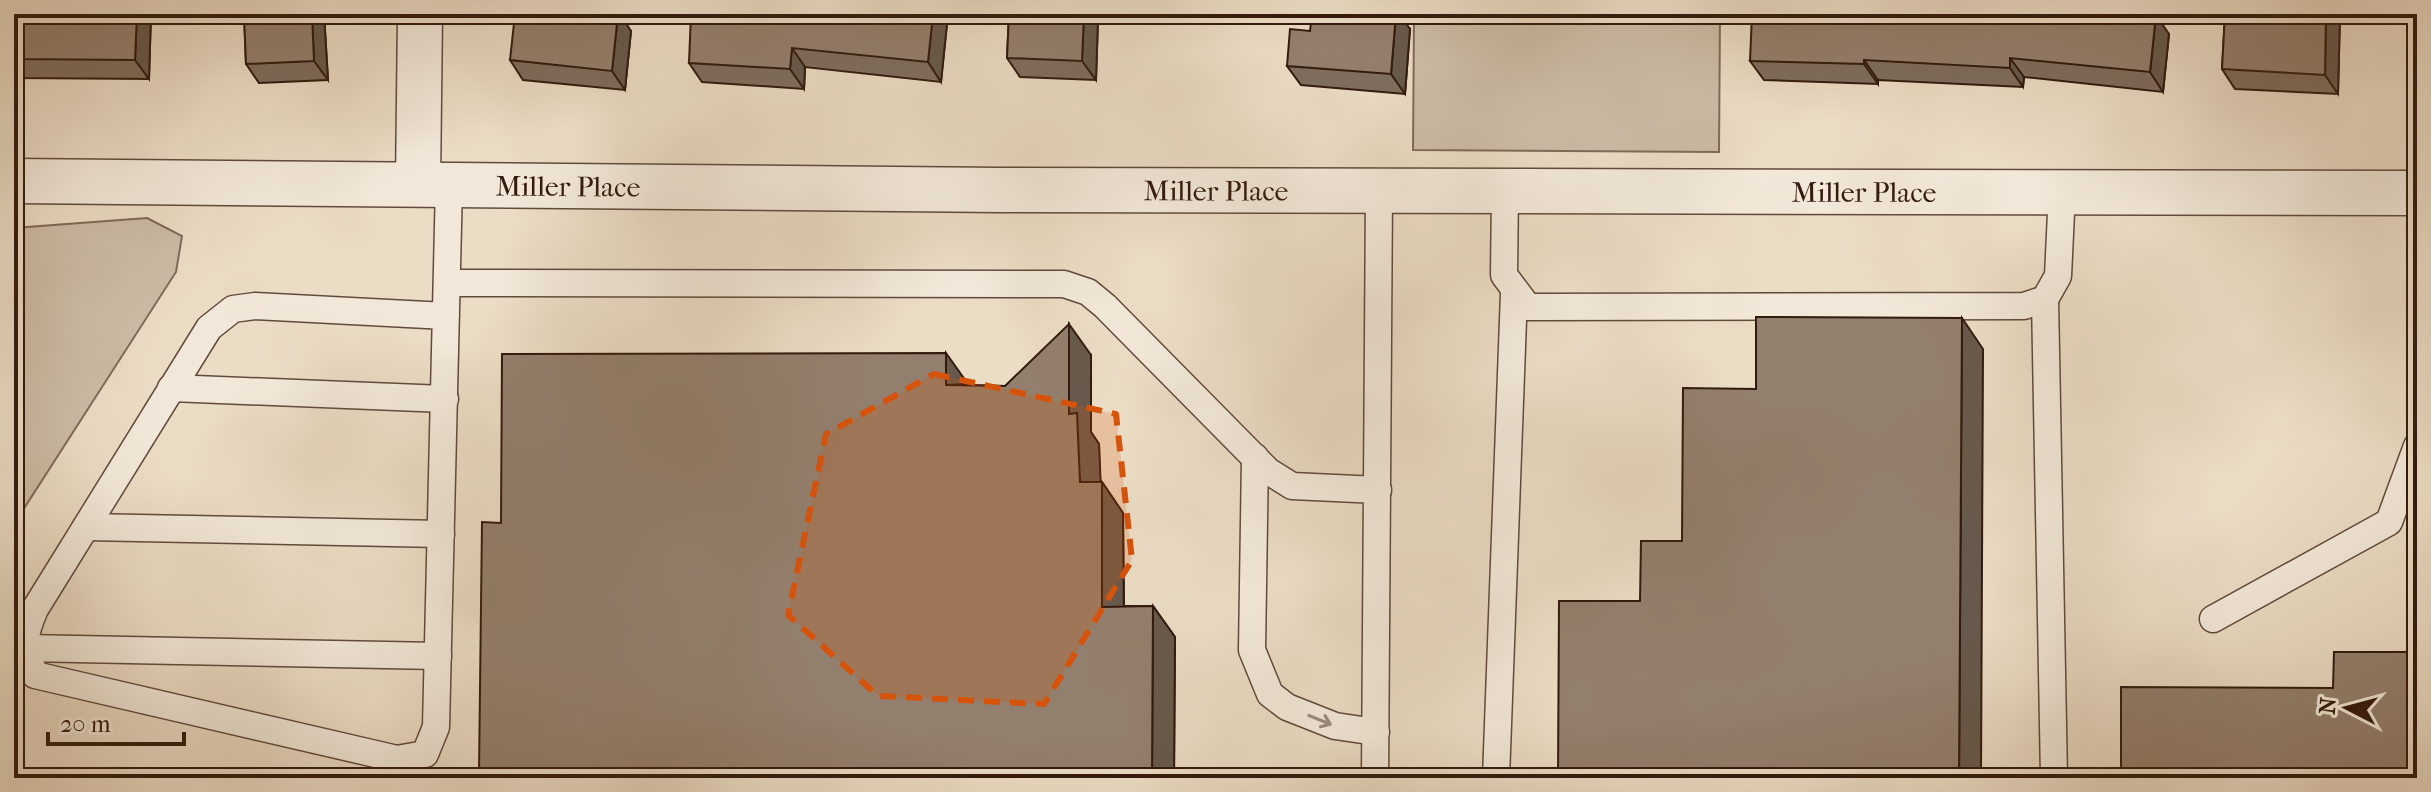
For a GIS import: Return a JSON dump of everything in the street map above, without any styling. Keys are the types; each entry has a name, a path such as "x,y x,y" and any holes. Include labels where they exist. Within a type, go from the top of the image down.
{"street":[{"path":"420,14 434,184"},
{"name":"Miller Place","path":"14,181 1379,191 2417,193"}],"lane":[{"path":"434,184 448,283 436,727 425,754 397,759 35,675 25,648 24,634 35,609 209,328 233,309 255,306 446,316"},
{"path":"1505,190 1504,275 1514,293 1528,307 2024,306 2045,299"},
{"path":"1375,778 1379,191"},
{"path":"2054,778 2045,299 2058,276 2062,192"},
{"path":"448,283 1064,284 1088,292 1105,306 1255,457 1292,486 1378,490"},
{"path":"1496,778 1514,293"},
{"path":"171,388 445,399"},
{"path":"2213,619 2389,522 2417,446"},
{"path":"1255,457 1252,650 1270,694 1287,707 1335,726 1376,732"},
{"path":"86,527 441,534"},
{"path":"25,648 438,656"}],"highlighted area":[{"path":"934,374 1116,414 1132,560 1044,704 878,696 788,615 826,434"}],"shaded area":[{"path":"1414,14 1720,14 1719,152 1413,150"},
{"path":"147,218 182,236 176,272 14,524 14,228"}],"building":[{"path":"14,14 137,14 135,60 14,59"},
{"path":"244,14 312,14 314,61 246,64"},
{"path":"515,14 618,14 612,71 510,60"},
{"path":"691,14 933,14 928,62 792,48 790,69 689,63"},
{"path":"1009,14 1084,14 1082,61 1007,58"},
{"path":"1312,14 1396,14 1391,74 1287,66 1290,29 1310,31"},
{"path":"1752,14 2156,15 2150,72 2010,58 2010,68 1864,60 1864,64 1750,61"},
{"path":"2225,14 2326,14 2325,75 2222,69"},
{"path":"1756,317 1962,318 1959,778 1558,778 1559,601 1640,601 1641,541 1682,541 1683,388 1756,389"},
{"path":"1069,324 1069,414 1077,413 1080,482 1102,482 1102,607 1153,606 1152,778 1049,778 1049,774 847,774 847,778 689,778 689,772 479,773 482,522 501,523 502,354 946,353 946,385 1005,386"},
{"path":"2334,652 2417,652 2417,778 2121,778 2121,687 2333,688"}]}
